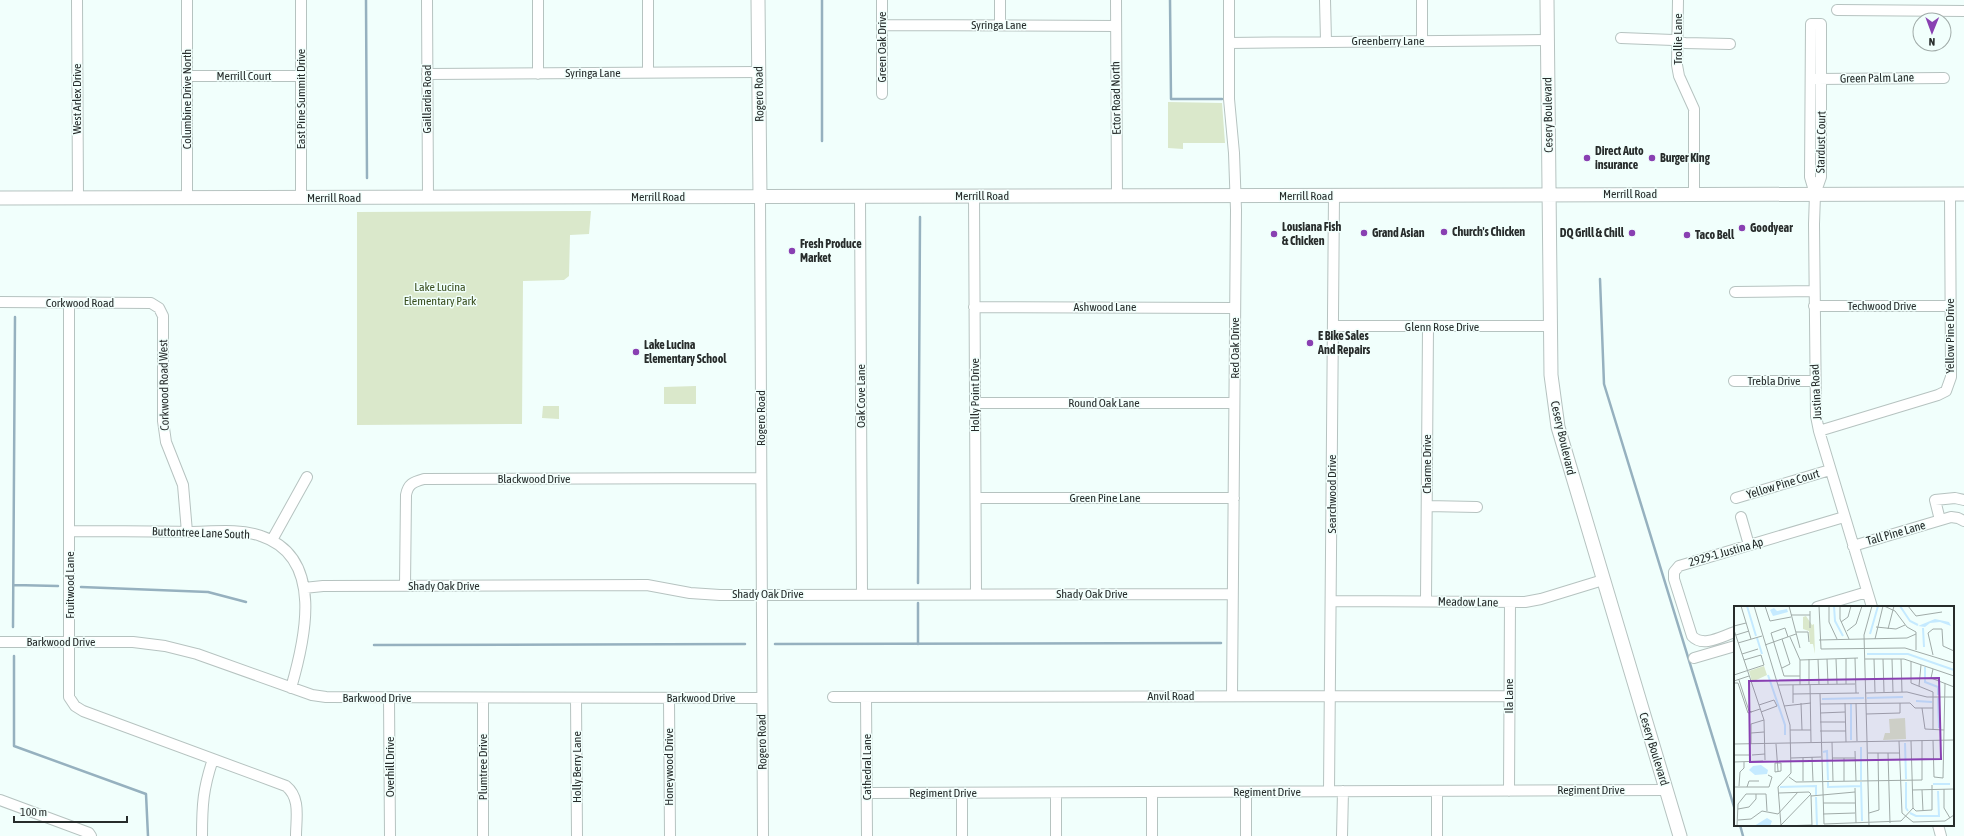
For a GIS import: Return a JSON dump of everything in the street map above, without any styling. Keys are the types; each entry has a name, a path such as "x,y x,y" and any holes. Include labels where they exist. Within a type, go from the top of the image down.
{"main road":[{"name":"Rogero Road","path":"758,0 760,197"},
{"name":"Cesery Boulevard","path":"1547,0 1546,40 1550,195 1551,375 1558,426 1680,836"},
{"name":"Merrill Road","path":"0,198 1117,197 1964,194"}],"street":[{"name":"West Arlex Drive","path":"77,0 78,198"},
{"name":"Columbine Drive North","path":"187,0 188,198"},
{"name":"East Pine Summit Drive","path":"301,0 302,198"},
{"name":"Gaillardia Road","path":"427,0 428,198"},
{"path":"538,0 538,74"},
{"path":"648,0 648,73"},
{"name":"Green Oak Drive","path":"882,0 882,94"},
{"path":"1000,0 1000,25"},
{"name":"Ector Road North","path":"1116,0 1117,197"},
{"name":"Red Oak Drive","path":"1229,0 1230,99 1236,196 1232,696"},
{"path":"1325,0 1326,41"},
{"path":"1422,0 1422,41"},
{"name":"Trollie Lane","path":"1678,0 1677,65 1679,76 1694,109 1694,194"},
{"path":"1837,10 1964,11"},
{"name":"Stardust Court","path":"1810,24 1821,24 1821,177 1815,194 1810,177 1810,24"},
{"name":"Syringa Lane","path":"882,25 1116,26"},
{"path":"1621,38 1730,44"},
{"name":"Greenberry Lane","path":"1229,43 1546,40"},
{"name":"Syringa Lane","path":"427,74 758,72"},
{"name":"Merrill Court","path":"188,76 301,76"},
{"name":"Green Palm Lane","path":"1810,79 1944,78"},
{"name":"Justina Road","path":"1815,194 1814,306 1816,416 1819,432 1871,606"},
{"name":"Yellow Pine Drive","path":"1819,432 1938,395 1946,391 1951,377 1950,194"},
{"name":"Holly Point Drive","path":"974,196 976,594"},
{"name":"Searchwood Drive","path":"1329,791 1334,196"},
{"name":"Rogero Road","path":"760,197 763,836"},
{"name":"Oak Cove Lane","path":"860,197 862,594"},
{"path":"1735,292 1814,291"},
{"name":"Corkwood Road","path":"0,302 151,303 159,308"},
{"name":"Fruitwood Lane","path":"69,303 69,697 75,706 82,711 286,786 293,792 296,800 296,836"},
{"name":"Techwood Drive","path":"1814,306 1950,306"},
{"name":"Ashwood Lane","path":"974,307 1235,308"},
{"name":"Corkwood Road West","path":"159,308 163,316 163,421 166,442 183,485 187,532"},
{"name":"Glenn Rose Drive","path":"1333,326 1550,326"},
{"name":"Charme Drive","path":"1426,601 1428,327"},
{"name":"Trebla Drive","path":"1734,381 1815,381"},
{"name":"Round Oak Lane","path":"975,403 1234,403"},
{"name":"Yellow Pine Court","path":"1736,498 1830,470"},
{"path":"272,540 307,477"},
{"name":"Blackwood Drive","path":"405,586 406,495 408,487 414,482 432,479 761,478"},
{"name":"Green Pine Lane","path":"976,498 1234,498"},
{"path":"1940,520 1935,500 1954,498 1964,500"},
{"path":"1427,506 1478,507"},
{"path":"1741,517 1749,545"},
{"name":"2929-1 Justina Ap","path":"1734,632 1703,642 1696,641 1692,636 1674,579 1674,572 1679,566 1844,517"},
{"name":"Tall Pine Lane","path":"1854,546 1951,517 1964,521"},
{"name":"Buttontree Lane South","path":"70,531 244,532 272,540 292,559 302,577 304,588 304,637 291,688"},
{"name":"Meadow Lane","path":"1331,601 1510,602 1541,599 1603,580"},
{"name":"Shady Oak Drive","path":"304,588 647,585 690,593 1232,594"},
{"path":"1820,606 1867,592"},
{"name":"Ila Lane","path":"1509,791 1510,602"},
{"name":"Barkwood Drive","path":"0,642 133,642 165,646 197,654 312,695 326,697 669,699 762,698"},
{"path":"1694,658 1734,646"},
{"name":"Anvil Road","path":"833,697 1509,696"},
{"name":"Cathedral Lane","path":"866,697 867,836"},
{"name":"Overhill Drive","path":"389,698 390,836"},
{"name":"Plumtree Drive","path":"482,698 483,836"},
{"name":"Holly Berry Lane","path":"576,698 577,836"},
{"name":"Honeywood Drive","path":"669,699 670,836"},
{"path":"202,836 202,806 205,783 213,759"},
{"name":"Regiment Drive","path":"867,793 1666,790"},
{"path":"1342,791 1342,836"},
{"path":"1437,791 1437,836"},
{"path":"1246,792 1246,836"},
{"path":"962,793 962,836"},
{"path":"1056,793 1056,836"},
{"path":"1152,793 1152,836"},
{"path":"0,800 89,833 91,836"},
{"path":"1938,826 1941,836"}],"green space":[{"path":"1168,102 1222,103 1225,143 1183,143 1183,149 1168,148"},
{"name":"Lake Lucina Elementary Park","path":"591,211 589,234 570,235 569,276 564,280 523,281 522,424 357,425 357,212"},
{"path":"696,386 696,404 664,404 664,387"},
{"path":"543,406 559,406 559,419 542,418"}],"waterway":[{"path":"366,0 367,178"},
{"path":"822,0 822,141"},
{"path":"1170,0 1171,99 1222,99"},
{"path":"918,583 920,217"},
{"path":"1600,279 1604,384 1734,807"},
{"path":"13,627 15,317"},
{"path":"14,585 58,586"},
{"path":"81,587 208,592 246,602"},
{"path":"918,603 918,644"},
{"path":"775,644 1221,643"},
{"path":"374,645 745,644"},
{"path":"14,656 14,746 146,794 148,836"},
{"path":"1740,826 1743,836"}],"place":[{"name":"Direct Auto insurance","path":"1587,158"},
{"name":"Burger King","path":"1652,158"},
{"name":"Goodyear","path":"1742,228"},
{"name":"Church's Chicken","path":"1444,232"},
{"name":"Grand Asian","path":"1364,233"},
{"name":"DQ Grill & Chill","path":"1632,233"},
{"name":"Lousiana Fish & Chicken","path":"1274,234"},
{"name":"Taco Bell","path":"1687,235"},
{"name":"Fresh Produce Market","path":"792,251"},
{"name":"E Bike Sales And Repairs","path":"1310,343"},
{"name":"Lake Lucina Elementary School","path":"636,352"}]}
